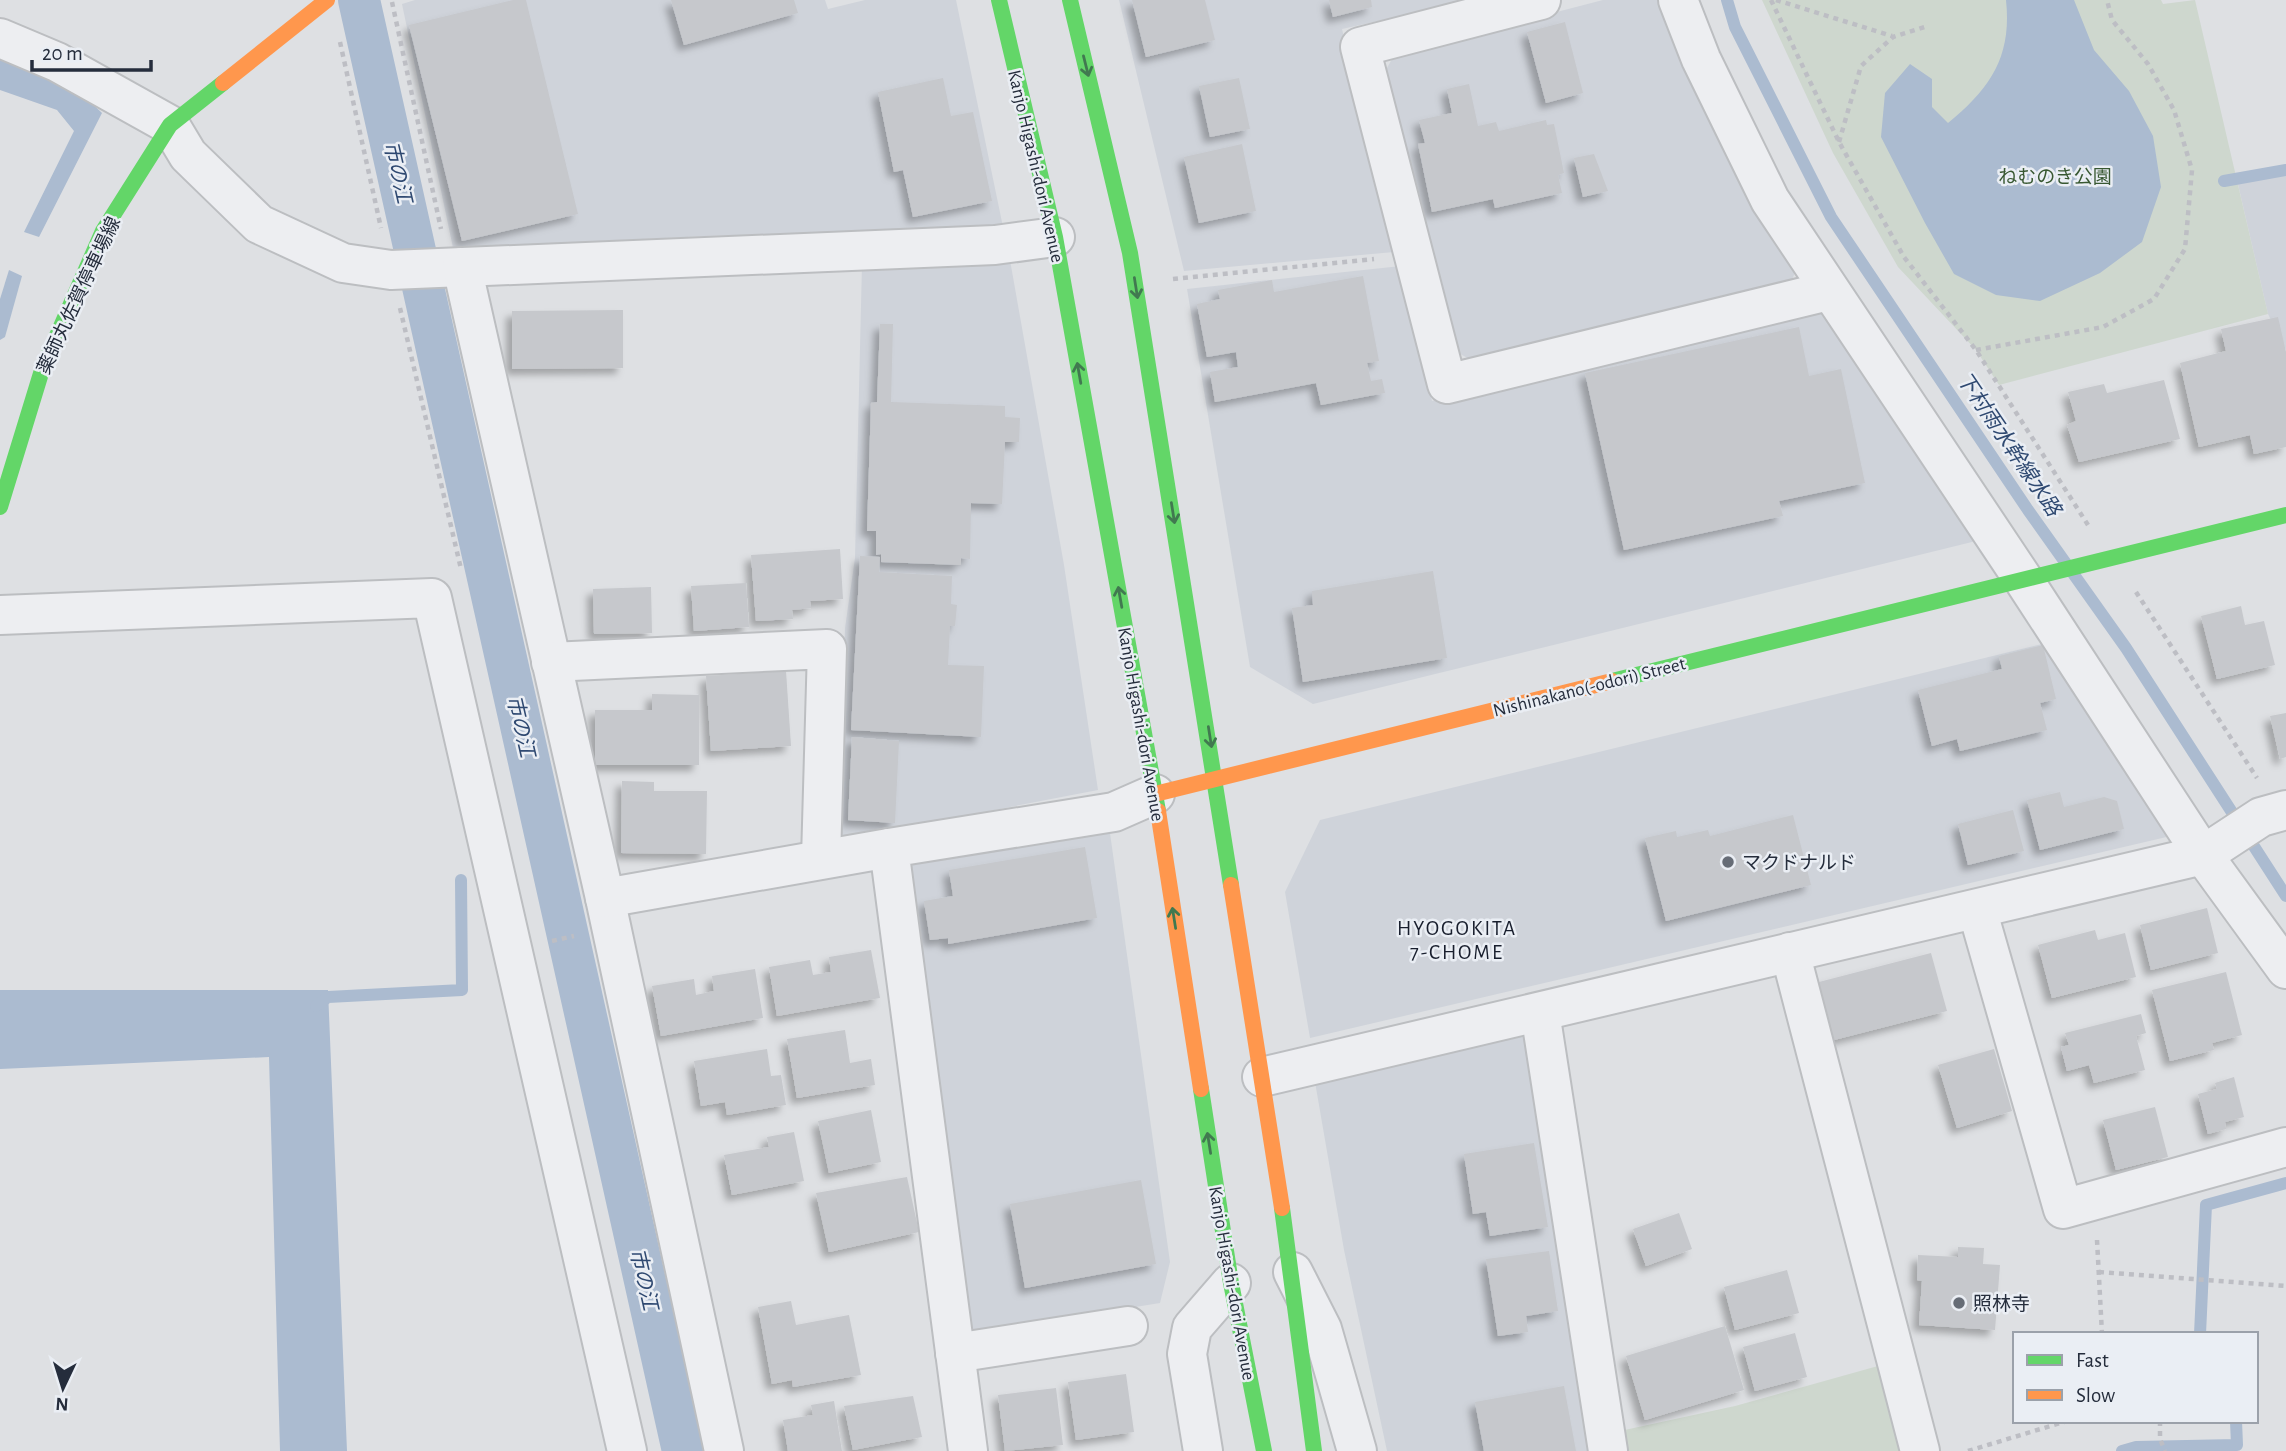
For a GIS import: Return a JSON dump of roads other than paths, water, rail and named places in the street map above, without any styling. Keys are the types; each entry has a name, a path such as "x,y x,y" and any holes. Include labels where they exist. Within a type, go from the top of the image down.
{"main road":[{"name":"薬師丸佐賀停車場線","path":"0,507 42,370 103,230 170,125 327,0"},
{"name":"Kanjo Higashi-dori Avenue","path":"999,0 1055,237 1155,794 1231,1283 1264,1451"},
{"path":"1069,0 1130,253 1216,779 1292,1270 1314,1451"},
{"name":"Nishinakano(-odori) Street","path":"1155,794 2286,515"}],"street":[{"path":"1541,0 1360,47 1447,384 1828,291"},
{"path":"1678,0 1701,59 1770,200 2203,855 2286,969"},
{"path":"0,38 57,62 170,125 188,155 259,224 343,263 391,270 995,245 1055,237"},
{"path":"456,267 605,898 724,1451"},
{"path":"0,615 432,598 627,1451"},
{"path":"551,662 827,649 821,859"},
{"path":"605,898 821,859 1114,812 1155,794"},
{"path":"1262,1077 2203,855 2261,817 2282,811"},
{"path":"889,848 968,1451"},
{"path":"1976,909 2063,1209 2286,1147"},
{"path":"1790,952 1920,1451"},
{"path":"1540,1012 1608,1451"},
{"path":"1292,1270 1322,1329 1357,1451"},
{"path":"1203,1451 1187,1354 1192,1328 1231,1283"},
{"path":"955,1353 1128,1326"}],"water":[{"path":"2006,0 2074,0 2094,50 2129,91 2153,136 2161,187 2142,242 2100,273 2040,301 1996,295 1954,274 1881,137 1885,93 1910,64 1932,79 1932,107 1948,123 1976,97 1987,83 2002,54 2006,38"},
{"path":"0,51 41,55 102,113 39,237 24,232 74,131 57,110 0,90"},
{"path":"9,270 22,276 5,337 0,340 0,299"},
{"path":"0,990 328,990 347,1451 280,1451 269,1057 0,1069"}],"waterway":[{"name":"市の江","path":"359,0 683,1451"},
{"name":"下村雨水幹線水路","path":"1727,0 1735,27 1831,217 2028,510 2126,648 2286,896"},
{"path":"2224,181 2286,170"},
{"path":"316,1006 328,997 462,990 461,880"},
{"path":"2200,1332 2206,1205 2286,1183"},
{"path":"2122,1451 2136,1447 2237,1445 2236,1423"}],"place":[{"name":"マクドナルド","path":"1728,862"},
{"name":"照林寺","path":"1959,1303"}],"district":[{"name":"HYOGOKITA 7-CHOME","path":"1457,940"}],"park label":[{"name":"ねむのき公園","path":"2055,176"}]}
